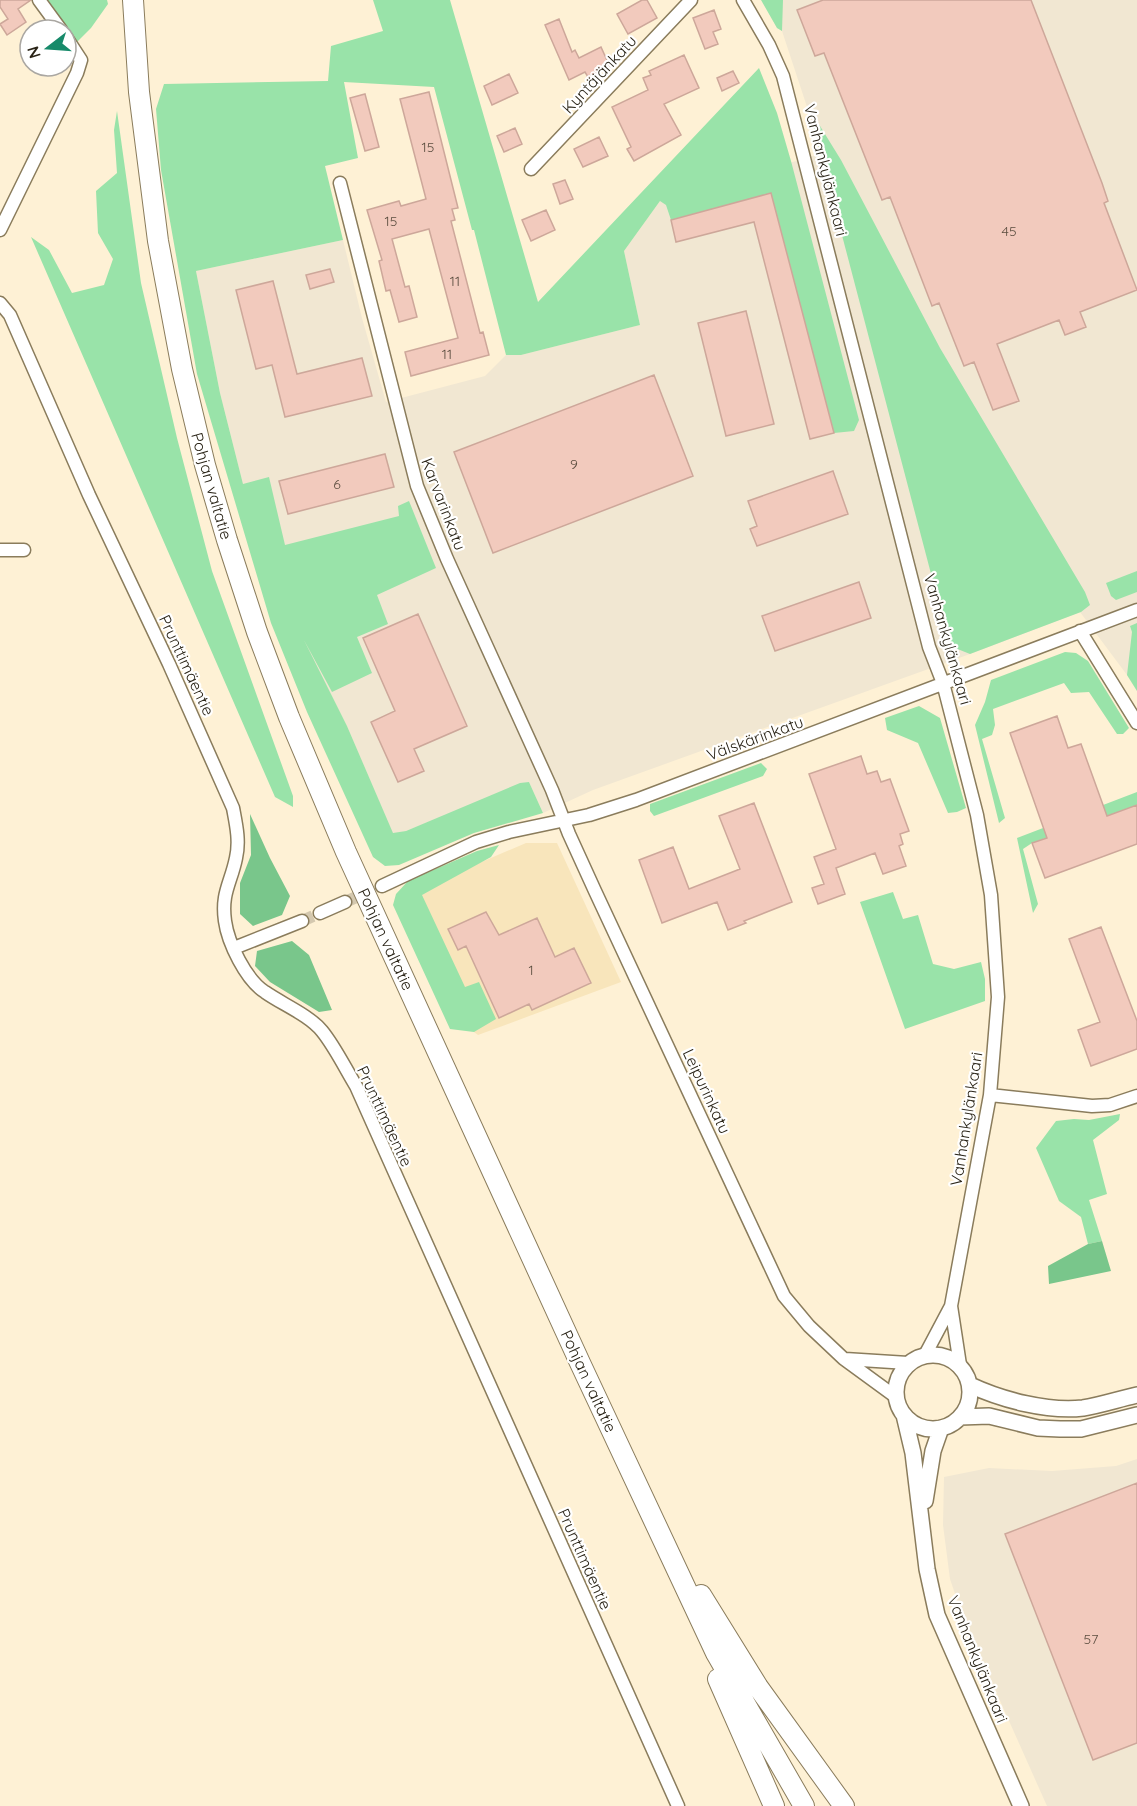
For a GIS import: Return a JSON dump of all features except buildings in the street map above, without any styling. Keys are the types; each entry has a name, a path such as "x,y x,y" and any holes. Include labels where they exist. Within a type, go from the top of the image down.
{"main road":[{"name":"Pohjan valtatie","path":"134,6 139,92 158,241 182,369 211,486 257,632 351,862 576,1354 716,1653 804,1806"},
{"path":"669,1553 712,1666 774,1806"},
{"path":"669,1553 690,1578 758,1687 844,1806"}],"street":[{"path":"39,0 52,18"},
{"name":"Kyntäjänkatu","path":"531,170 691,0"},
{"name":"Vanhankylänkaari","path":"743,0 769,45 783,76 929,647 943,683 977,814 991,895 998,997 990,1095 951,1306 925,1355"},
{"path":"78,55 81,60 78,70"},
{"path":"0,230 75,78"},
{"name":"Karvarinkatu","path":"339,183 417,486 447,559 564,821"},
{"name":"Prunttimäentie","path":"0,303 10,315 88,495 169,664 233,808 238,833 237,858 225,893 225,922 234,948 245,972 262,991 321,1030 356,1086 678,1806"},
{"path":"0,550 24,550"},
{"name":"Välskärinkatu","path":"382,886 476,842 589,815 647,796 1137,610"},
{"path":"1080,632 1137,723"},
{"name":"Leipurinkatu","path":"564,821 784,1296 809,1326 844,1359 896,1397"},
{"path":"320,913 345,902"},
{"path":"234,948 302,921"},
{"path":"990,1095 1092,1106 1110,1105 1137,1096"},
{"name":"Vanhankylänkaari","path":"951,1306 960,1365"},
{"path":"938,1354 960,1365 970,1386 967,1408 960,1418 941,1428 920,1427 904,1415 896,1397 898,1379 909,1363 925,1355 938,1354"},
{"path":"844,1359 909,1363"},
{"path":"970,1386 994,1396 1056,1407 1082,1408 1137,1395"},
{"name":"Vanhankylänkaari","path":"904,1415 913,1453 927,1569 937,1615 1022,1806"},
{"path":"960,1418 989,1416 1038,1428 1080,1429 1137,1415"},
{"name":"Vanhankylänkaari","path":"922,1519 933,1451 941,1428"}],"shaded area":[{"path":"762,0 1137,0 1137,691 1080,612 593,790 543,813 529,782 406,831 393,834 347,726 276,585 243,484 220,393 196,271 343,240 386,402 485,376 506,355 521,355 640,325 624,251 660,201 820,154 813,125 782,31 777,28"},
{"path":"526,843 557,843 621,982 478,1035 474,1032 414,891"},
{"path":"1137,1459 1137,1806 1047,1806 964,1620 950,1579 943,1525 944,1477 989,1468 1052,1471 1116,1466"}],"green space":[{"path":"42,0 107,0 108,4 91,28 78,41 78,18 55,18"},
{"path":"373,0 450,0 538,302 759,68 777,113 791,161 859,420 854,431 834,433 771,193 671,220 666,205 660,201 624,251 640,325 521,355 506,355 434,87 344,82 358,158 325,166 343,240 196,271 220,393 243,484 269,477 285,545 399,516 398,506 409,501 436,568 377,595 388,624 357,637 372,673 332,692 304,640 347,726 393,833 406,831 520,783 529,782 543,813 474,833 399,865 385,866 373,857 307,712 271,623 197,374 161,170 156,109 164,84 328,81 331,46 383,31"},
{"path":"761,0 783,0 782,31 777,28"},
{"path":"117,111 141,283 177,438 212,571 293,796 293,807 275,797 31,237 49,250 72,293 104,285 113,259 98,233 96,191 117,173 114,130"},
{"path":"814,121 820,126 841,160 940,348 1085,592 1090,605 1081,612 970,654 950,646 813,125"},
{"path":"1137,571 1137,592 1116,600 1111,596 1106,583"},
{"path":"1137,623 1137,691 1127,675 1132,632 1130,626"},
{"path":"1065,652 1076,653 1088,661 1129,728 1123,734 1117,734 1089,692 1071,693 1064,683 993,709 995,725 992,735 982,739 1005,818 999,823 975,725 991,680"},
{"path":"919,706 940,718 966,808 957,812 948,813 918,743 887,730 885,718"},
{"path":"761,763 767,769 763,776 654,816 650,811 650,804"},
{"path":"1137,792 1137,805 1032,843 1023,849 1038,904 1033,913 1017,838"},
{"path":"250,814 290,896 282,915 253,926 240,914 240,883 251,855"},
{"path":"499,845 491,857 422,895 465,987 479,982 496,1019 474,1032 450,1029 393,905 396,894 408,881 477,851"},
{"path":"893,892 903,919 918,915 933,964 954,969 981,962 985,979 985,1001 905,1029 860,902"},
{"path":"292,941 309,955 332,1010 319,1012 270,982 255,966 257,951"},
{"path":"1120,1114 1119,1120 1093,1140 1107,1194 1089,1200 1102,1241 1088,1244 1081,1217 1059,1201 1036,1148 1056,1121 1089,1120"},
{"path":"1102,1241 1111,1271 1049,1284 1048,1266 1088,1244"}],"tunnel":[{"path":"345,902 382,886"},
{"path":"302,921 320,913"}]}
